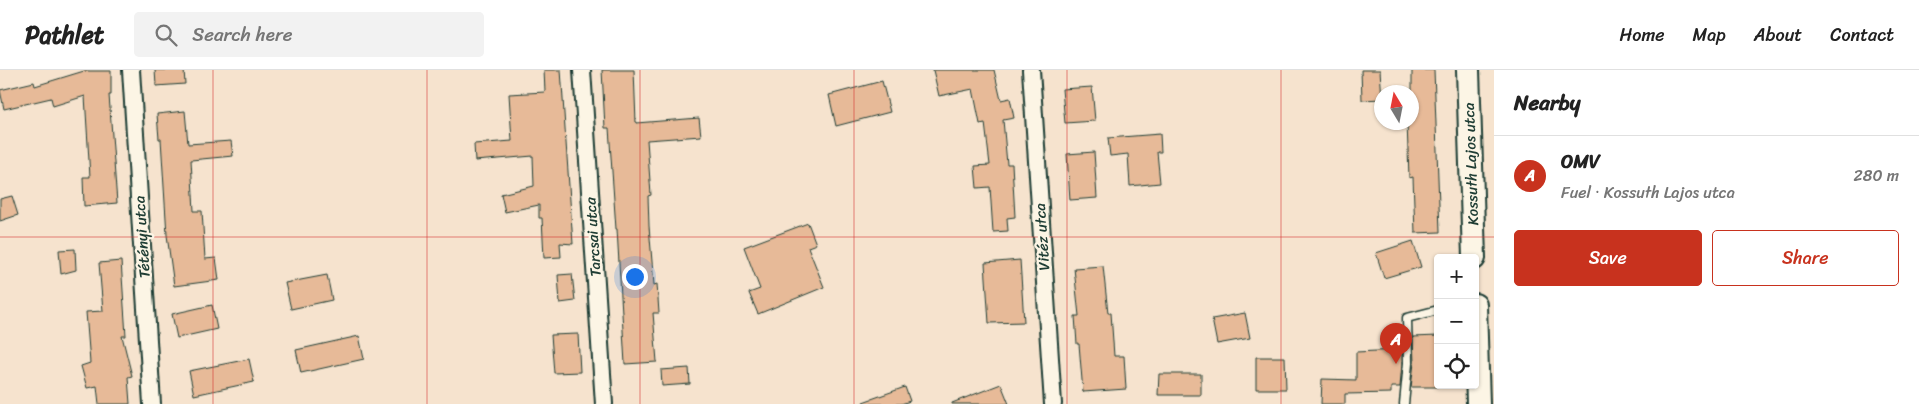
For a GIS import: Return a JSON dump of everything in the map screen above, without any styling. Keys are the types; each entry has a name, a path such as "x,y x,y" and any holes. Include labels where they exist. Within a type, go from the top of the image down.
{"main road":[{"name":"Kossuth Lajos utca","path":"1468,70 1474,254"},
{"path":"1476,344 1478,404"}],"street":[{"name":"Tétényi utca","path":"131,70 152,404"},
{"name":"Tarcsai utca","path":"582,70 604,404"},
{"name":"Vitéz utca","path":"1031,70 1053,404"}],"lane":[{"path":"1404,404 1408,363 1407,318 1434,311"}],"building":[{"path":"155,70 184,70 185,84 156,86"},
{"path":"544,70 561,70 573,244 560,243 561,257 544,258 542,218 539,218 539,205 505,212 501,194 534,186 533,156 475,161 474,144 512,141 509,94 545,92"},
{"path":"602,70 634,70 636,123 699,118 701,136 647,140 651,195 648,196 649,226 654,285 657,284 659,313 653,313 657,362 625,364 617,229 609,128 605,128"},
{"path":"933,70 994,70 1001,100 1010,98 1014,118 1003,120 1007,164 1012,164 1015,217 1007,218 1008,231 993,232 990,187 977,188 975,166 990,165 985,123 980,124 973,89 939,96"},
{"path":"1361,70 1380,70 1381,85 1374,85 1374,99 1362,100"},
{"path":"1412,70 1434,70 1440,232 1415,233 1413,177 1409,178 1407,130 1419,130 1419,85 1412,85"},
{"path":"84,71 111,71 111,95 109,95 117,203 84,206 83,177 90,177 85,96 53,106 51,98 4,109 0,90 34,82 35,86"},
{"path":"882,81 890,112 836,126 829,95"},
{"path":"1092,87 1095,121 1065,123 1062,89"},
{"path":"185,111 188,144 231,141 233,156 191,160 194,211 202,211 205,259 216,258 219,280 174,286 167,235 161,139 159,139 157,114"},
{"path":"1160,134 1161,152 1157,152 1160,183 1130,186 1128,154 1110,156 1108,138"},
{"path":"1094,152 1097,198 1070,200 1067,154"},
{"path":"12,196 18,215 0,221 0,199"},
{"path":"808,223 816,244 808,247 824,287 758,314 749,293 760,289 744,247"},
{"path":"1413,241 1421,267 1384,278 1376,253"},
{"path":"75,249 76,270 61,274 59,250"},
{"path":"1020,260 1024,322 989,323 985,263"},
{"path":"121,261 126,336 122,336 132,376 128,377 130,404 99,404 97,386 87,388 81,366 90,363 86,312 103,311 99,263"},
{"path":"1103,266 1108,313 1111,313 1114,356 1124,356 1126,389 1083,392 1079,344 1077,344 1075,316 1079,316 1074,268"},
{"path":"572,274 575,301 560,303 558,275"},
{"path":"327,275 332,300 291,309 285,283"},
{"path":"212,305 217,329 177,338 172,314"},
{"path":"1245,313 1250,338 1217,344 1212,319"},
{"path":"578,334 580,372 554,373 551,335"},
{"path":"359,336 364,359 301,373 296,350"},
{"path":"1434,336 1434,387 1411,387 1414,363 1413,337"},
{"path":"1397,337 1402,337 1400,387 1391,387 1391,393 1345,394 1345,404 1321,404 1322,379 1356,380 1356,352 1397,350"},
{"path":"1256,357 1285,357 1286,389 1256,389"},
{"path":"249,359 254,382 194,395 189,371"},
{"path":"689,368 690,384 662,386 661,370"},
{"path":"1159,374 1201,374 1201,395 1158,395"},
{"path":"1001,384 1009,404 952,404 952,403"},
{"path":"905,387 910,401 901,404 863,404 863,402"}],"place":[{"name":"OMV","path":"1396,364"}]}
